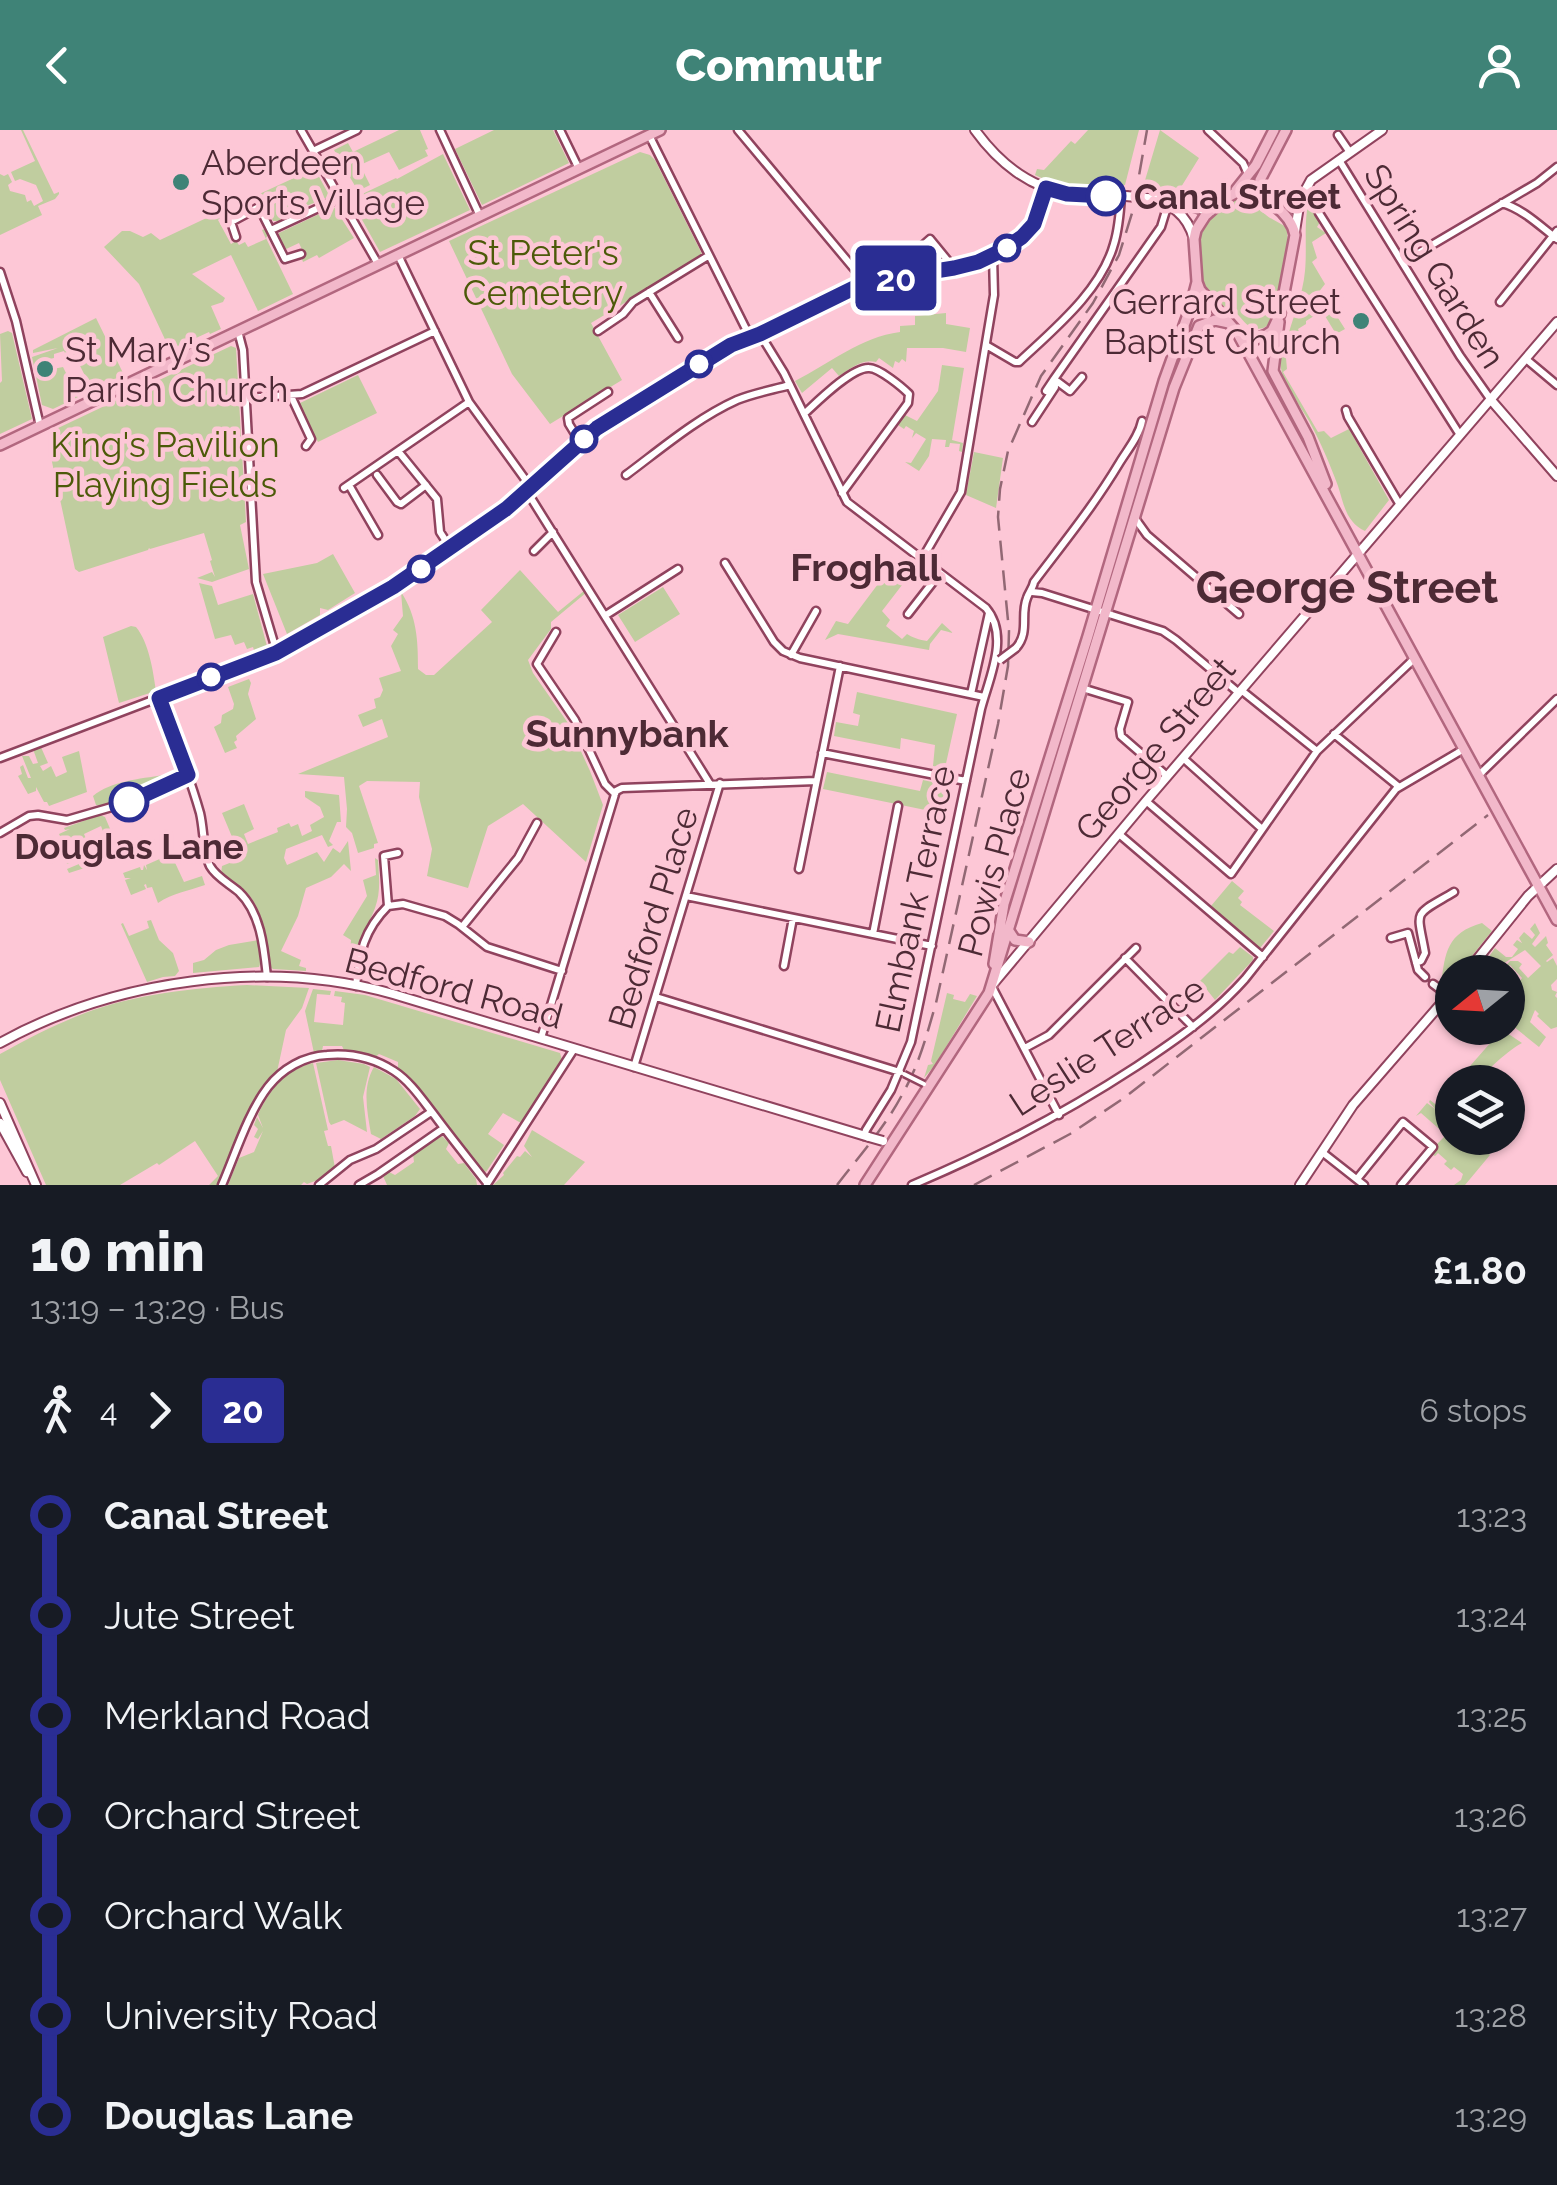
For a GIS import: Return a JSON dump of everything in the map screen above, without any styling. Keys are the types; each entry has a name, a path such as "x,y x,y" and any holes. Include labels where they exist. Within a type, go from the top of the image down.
{"main road":[{"path":"1100,611 1197,282 1194,239 1198,226 1248,176 1274,130"},
{"path":"1259,195 1260,180 1286,130"},
{"path":"0,445 656,132"},
{"path":"1234,192 1259,195 1292,224 1294,235 1273,371 1308,437 1333,506"},
{"path":"1197,282 1203,295 1248,338 1263,337 1272,331 1280,314"},
{"path":"1100,611 1194,334 1208,321 1229,323"},
{"path":"1238,332 1557,920"},
{"name":"Powis Place","path":"991,986 1082,688 1100,611"},
{"name":"Powis Place","path":"991,986 1004,904 1100,611"},
{"path":"1009,928 1015,940 1029,942"},
{"path":"866,1185 886,1143 991,986"}],"street":[{"path":"301,130 378,264"},
{"path":"313,151 357,130"},
{"path":"440,130 480,216"},
{"path":"560,130 579,168"},
{"path":"738,130 866,282"},
{"path":"975,130 1001,161 1046,188 1076,194 1147,198 1211,210"},
{"path":"1208,130 1243,163 1248,176"},
{"path":"1280,211 1293,208 1311,180 1382,130"},
{"path":"656,132 708,256 750,337"},
{"path":"1338,135 1349,151"},
{"name":"Spring Garden","path":"1338,158 1491,400"},
{"path":"1403,262 1557,167"},
{"path":"0,758 276,653 370,601 451,549 506,509 600,427 710,356 866,282 954,268 993,256 1016,242 1034,224 1046,188"},
{"path":"1525,190 1521,201 1525,214"},
{"path":"986,345 1019,362 1078,303 1113,249 1123,196"},
{"path":"271,230 340,198"},
{"path":"1294,235 1300,200"},
{"path":"1168,201 1184,218 1194,239"},
{"path":"1046,391 1161,227 1168,201"},
{"path":"1500,302 1556,235 1501,203"},
{"path":"236,237 231,222 255,209 262,212 285,259 301,254"},
{"path":"1319,213 1460,435"},
{"path":"921,247 930,239 954,268"},
{"path":"398,255 469,402 715,783"},
{"path":"598,331 623,314 630,304 708,256"},
{"path":"922,559 960,496 994,295 993,256"},
{"path":"0,272 40,426"},
{"path":"1122,284 1132,292"},
{"path":"649,292 678,338"},
{"name":"George Street","path":"991,986 1557,322"},
{"path":"246,398 302,394 435,330"},
{"path":"238,331 243,350 256,582 276,653"},
{"path":"760,334 790,384 847,502 990,612 997,629 997,663"},
{"path":"1526,359 1557,385"},
{"path":"804,414 846,379 866,368 876,370 909,394 908,403 842,493"},
{"path":"1054,379 1070,391 1082,377"},
{"path":"1032,422 1054,387 1054,379"},
{"path":"626,475 728,405 790,384"},
{"path":"580,442 568,418 608,392"},
{"path":"290,396 311,439 306,446"},
{"path":"1491,400 1557,476"},
{"path":"378,536 347,486 469,402"},
{"path":"1346,410 1400,506"},
{"path":"997,663 1023,638 1026,600 1034,582 1102,494 1142,421"},
{"path":"398,451 438,501 440,532 451,549"},
{"path":"377,475 401,504 426,485"},
{"path":"1134,517 1147,534 1239,614"},
{"path":"534,550 553,532"},
{"path":"1127,538 1147,534"},
{"path":"725,563 783,652 984,697"},
{"path":"606,615 678,569"},
{"path":"908,614 940,573"},
{"path":"1032,592 1166,633 1316,750"},
{"path":"791,655 816,611"},
{"path":"971,694 990,612"},
{"path":"556,632 537,664 575,720 605,784 615,794"},
{"path":"1146,801 1231,874 1316,750 1415,658"},
{"name":"Elmbank Terrace","path":"867,1137 866,1130 902,1073 912,1042 984,697 997,663"},
{"path":"799,869 840,666"},
{"path":"1082,688 1128,702 1121,736 1167,776"},
{"path":"159,698 188,775 209,862 252,910 267,977"},
{"path":"1478,776 1557,699"},
{"path":"1334,734 1398,786 1464,749"},
{"path":"822,752 966,781"},
{"path":"1182,758 1262,828"},
{"path":"0,833 34,816 67,820 129,802 188,775"},
{"path":"541,1038 615,794 622,788 816,781"},
{"name":"Bedford Place","path":"634,1067 686,896 715,783"},
{"name":"Leslie Terrace","path":"912,1185 1059,1115 1193,1028 1229,996 1398,786"},
{"path":"874,934 898,806"},
{"path":"462,927 535,837 537,822"},
{"path":"1118,834 1262,957"},
{"path":"388,906 384,856 398,853"},
{"path":"1481,955 1538,885 1557,869"},
{"path":"1416,963 1426,953 1419,916 1454,892"},
{"path":"686,896 932,946"},
{"path":"1443,898 1450,910"},
{"path":"356,986 360,949 380,914 388,906 403,904 448,918 487,948 562,972"},
{"path":"784,966 794,918"},
{"path":"1391,938 1407,929 1419,973 1425,977"},
{"path":"1025,1048 1048,1035 1136,948"},
{"path":"1125,958 1193,1028"},
{"name":"Bedford Road","path":"0,1044 55,1018 130,993 204,980 267,977 356,986 408,998 886,1143"},
{"path":"991,986 1059,1115"},
{"path":"656,997 902,1073 924,1084"},
{"path":"1300,1185 1353,1105 1435,1012"},
{"path":"222,1185 263,1094 284,1071 321,1055 348,1055 382,1064 399,1074 487,1184 574,1048"},
{"path":"0,1103 35,1185"},
{"path":"320,1185 350,1160 431,1112"},
{"path":"1322,1152 1361,1183 1403,1122 1433,1147 1401,1185"},
{"path":"0,1124 35,1185"},
{"path":"359,1185 444,1128"}],"green space":[{"path":"21,130 54,194 59,194 38,206 42,215 0,235 0,174 8,174 12,182 8,185 10,191 25,195 27,202 31,200 34,206 43,201 36,185 15,181 11,172 35,161"},
{"path":"399,130 420,130 428,156 399,170 389,152 360,165 370,185 358,191 334,150 348,143 353,152"},
{"path":"494,130 553,130 569,163 482,205 455,149"},
{"path":"1088,130 1139,130 1125,185 1079,187 1035,175 1037,169 1044,170 1071,141 1075,144"},
{"path":"1160,130 1199,158 1178,192 1143,187"},
{"name":"St Peter's Cemetery","path":"640,152 655,160 703,256 591,323 622,380 550,424 512,374 449,241"},
{"path":"443,154 470,210 380,252 351,200"},
{"path":"307,172 310,176 317,173 328,197 273,221 263,198 257,201 255,196"},
{"path":"1240,195 1257,199 1264,213 1286,227 1286,258 1276,309 1271,322 1260,329 1212,300 1203,283 1203,227 1221,207"},
{"path":"1308,205 1320,222 1317,227 1326,233 1312,242 1317,258 1312,262 1325,284 1318,293 1327,307 1334,303 1333,310 1345,329 1336,334 1322,311 1306,321 1298,329 1300,334 1289,341 1292,351 1288,347 1291,353 1283,372 1318,432 1324,431 1331,438 1349,429 1389,500 1365,531 1347,512 1321,445 1281,369 1282,353 1304,280"},
{"path":"334,207 354,238 319,258 317,255 303,262 299,243 284,250 279,233"},
{"path":"217,213 231,244 245,242 248,247 266,239 262,230 267,228 266,238 293,294 258,311 231,255 192,274 225,298 211,306 221,329 170,350 139,284 104,247 122,231 143,237 151,233 160,240"},
{"path":"946,313 946,324 970,328 966,352 907,348 906,362 895,361 893,368 879,358 856,365 839,376 832,368 802,393 795,381 859,345 900,332 900,326 915,325 915,316"},
{"path":"96,318 124,375 81,396 83,388 89,385 72,352 54,354 54,358 36,362 39,379 45,378 43,371 63,367 78,397 53,409 42,405 32,357 58,348 33,350"},
{"path":"12,333 32,419 0,434 0,334"},
{"name":"King's Pavilion Playing Fields","path":"231,346 236,348 246,522 240,525 249,569 212,582 197,578 212,572 215,577 204,533 79,572 75,569 52,462 51,445 58,434 56,429"},
{"path":"942,365 964,368 952,440 963,443 962,452 960,444 945,447 946,440 932,439 929,456 919,471 905,462 911,463 926,439 916,433 912,438 914,431 898,425 905,415 917,421 938,391"},
{"path":"358,375 377,413 318,442 298,404"},
{"path":"974,452 1003,458 996,508 966,495"},
{"path":"333,554 355,593 328,610 320,608 320,615 287,634 263,574 317,563"},
{"path":"893,564 909,576 882,611 890,620 886,626 902,639 907,634 927,641 942,623 953,633 941,630 929,650 838,634 825,640 836,621 848,624"},
{"path":"520,570 558,612 587,592 551,622 551,629 528,660 568,723 603,805 586,862 523,804 488,826 468,888 427,876 432,849 419,797 420,782 367,781 359,786 378,843 358,853 346,827 344,777 298,774 388,737 382,719 363,727 358,715 376,708 374,699 383,690 379,678 401,671 391,646 398,634 393,630 403,616 401,592 416,629 418,669 434,675 492,622 481,610"},
{"path":"199,583 212,586 218,605 253,594 268,650 256,657 253,647 247,649 244,642 235,645 231,635 215,639"},
{"path":"663,587 680,614 635,642 618,615"},
{"path":"136,627 147,649 156,691 119,703 103,637"},
{"path":"249,679 248,694 256,719 236,736 237,748 225,753 214,727 221,723 222,715 233,709 228,687"},
{"path":"857,692 957,714 945,768 933,766 935,745 901,738 900,749 834,736 836,722 858,726 860,715 853,713"},
{"path":"40,745 48,763 40,766 43,771 51,766 56,777 67,772 62,757 79,751 87,792 49,806 36,787 36,791 28,794 18,776 23,765 31,778 22,756 38,763 33,749"},
{"path":"827,772 920,791 923,780 946,785 940,813 823,789"},
{"path":"167,775 167,779 144,793 96,805 93,796 108,787"},
{"path":"305,791 339,795 341,822 337,822 329,841 333,845 328,847 322,835 286,849 287,865 317,852 324,862 333,848 340,853 348,841 351,871 344,864 331,877 306,888 281,951 301,960 299,966 306,971 273,969 269,966 254,902 221,874 222,866 237,860 222,813 244,804 254,829 244,834 248,844 289,823 291,827 298,824 302,836 312,831 310,825 324,817 320,807 305,797"},
{"path":"100,815 111,831 104,834 101,826 84,834 97,864 69,873 67,869 91,859 89,855 67,864 66,860 82,851 61,855 59,851 83,840 81,837 58,846 68,838 59,834 70,829 64,828"},
{"path":"171,854 184,882 202,876 205,885 158,903 152,887 147,888 146,884 146,889 131,895 125,880 131,878 125,878 123,873 140,867 143,870 144,865 147,870 146,865"},
{"path":"375,858 379,878 377,902 349,970 351,940 343,935 367,896 363,880 376,875"},
{"path":"1232,881 1244,891 1238,898 1240,905 1274,931 1260,948 1211,906"},
{"path":"151,920 159,940 173,953 179,971 175,976 147,982 121,924 129,936 149,928 147,921"},
{"path":"1482,923 1492,931 1473,955 1447,955 1455,938"},
{"path":"1535,923 1540,933 1532,944 1535,947 1546,936 1546,945 1553,955 1546,961 1553,958 1557,966 1557,979 1551,985 1557,992 1557,1027 1551,1029 1535,1010 1530,1022 1546,1037 1539,1047 1525,1036 1525,975 1528,978 1541,966 1525,950 1514,955 1518,949 1513,945 1517,940 1522,943 1519,938 1524,932 1532,939 1535,935 1530,929"},
{"path":"259,940 259,967 193,973 193,963 216,950"},
{"path":"1240,947 1253,960 1215,1000 1200,981 1229,952 1233,954"},
{"path":"247,985 309,988 302,1008 286,1030 277,1072 258,1094 218,1185 209,1185 218,1176 195,1141 120,1185 46,1185 0,1080 0,1054 104,1006 165,993"},
{"path":"313,989 331,991 330,995 317,994 314,1022 343,1025 345,1003 341,1002 342,997 334,996 335,991 365,995 560,1053 562,1060 521,1123 503,1113 488,1134 504,1145 486,1172 398,1069 398,1062 379,1054 374,1058 345,1052 342,1046 323,1046 322,1051 314,1053 305,1011"},
{"path":"947,993 965,1002 970,994 977,996 924,1078 928,1065 933,1064"},
{"path":"1488,1045 1519,1045 1494,1065 1471,1065"},
{"path":"338,1060 370,1067 363,1097 367,1132 344,1120 331,1125 329,1122 316,1063"},
{"path":"313,1063 328,1130 324,1131 335,1168 323,1178 301,1185 228,1185 239,1158 254,1152 263,1131 258,1139 254,1137 258,1129 254,1125 257,1117 263,1128 258,1115 267,1097 287,1075"},
{"path":"374,1067 396,1079 420,1109 381,1139 371,1134 367,1108 368,1083"},
{"path":"1427,1103 1435,1109 1435,1125 1421,1113 1416,1116"},
{"path":"532,1130 585,1162 564,1185 493,1185 517,1156 525,1151 532,1157 524,1146"},
{"path":"442,1136 449,1143 446,1149 458,1164 464,1163 477,1185 387,1185 383,1176 389,1172 395,1175 414,1162 413,1154"},
{"path":"1440,1155 1490,1155 1465,1185 1454,1185 1463,1174 1454,1167 1451,1170 1444,1164 1447,1161"}],"railway":[{"path":"837,1185 896,1105 914,1071 936,1003 1008,666 1009,631 998,517 1008,451 1041,376 1093,303 1119,255 1133,210 1147,130"},
{"path":"974,1185 1070,1134 1124,1098 1488,815"}],"bus line":[{"name":"20","path":"129,802 188,775 159,698 276,653 393,587 506,509 597,428 710,356 866,282 954,268 993,256 1016,242 1034,224 1046,188 1067,194 1106,196"}],"place":[{"name":"Aberdeen Sports Village","path":"181,182"},
{"name":"Canal Street","path":"1106,196"},
{"name":"Gerrard Street Baptist Church","path":"1361,321"},
{"name":"St Mary's Parish Church","path":"45,369"},
{"name":"Douglas Lane","path":"129,802"}],"district":[{"name":"Froghall","path":"866,567"},
{"name":"George Street","path":"1347,587"},
{"name":"Sunnybank","path":"627,733"}]}
